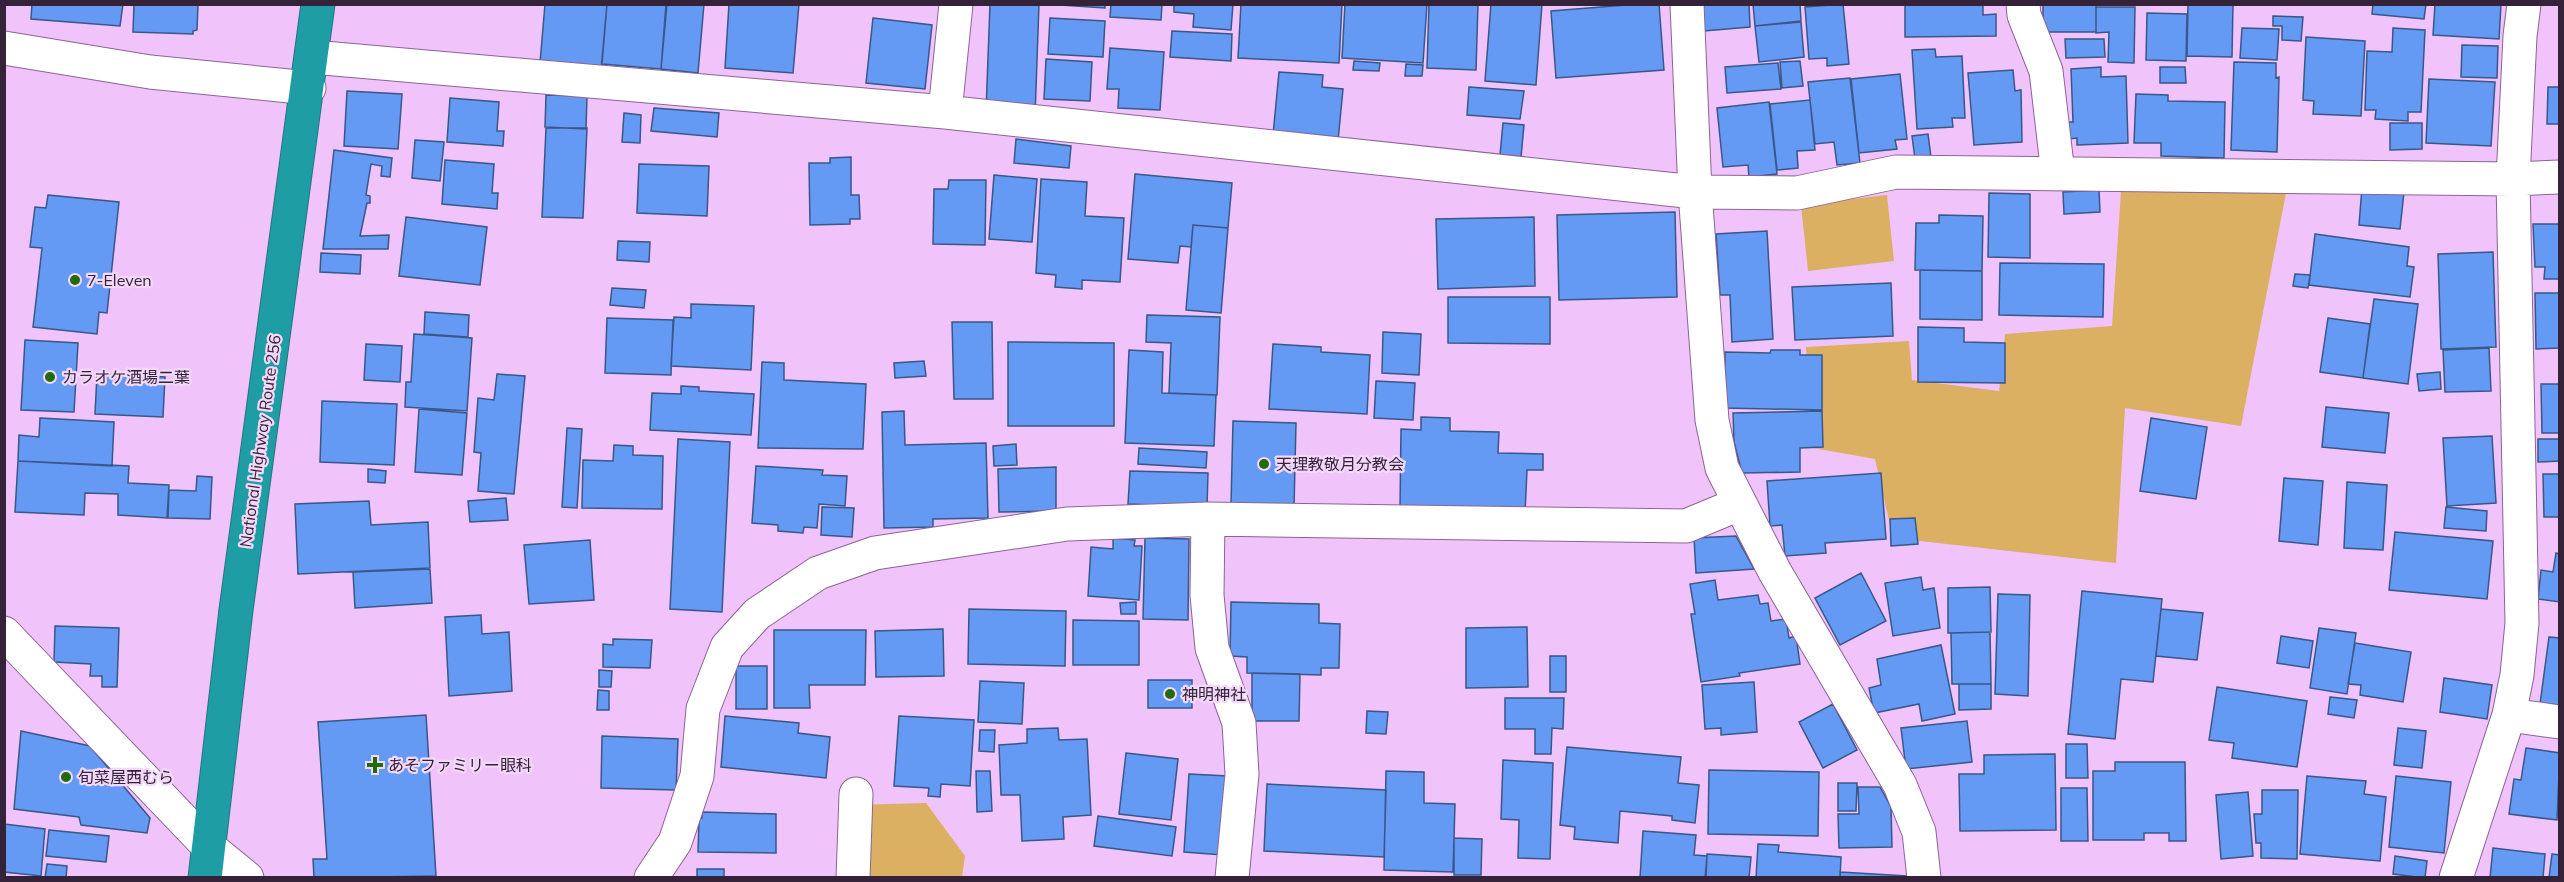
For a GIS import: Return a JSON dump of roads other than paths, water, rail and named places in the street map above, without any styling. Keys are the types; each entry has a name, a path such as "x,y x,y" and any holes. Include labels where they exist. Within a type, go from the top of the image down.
{"highway":[{"name":"National Highway Route 256","path":"207,862 236,610 318,4"}],"street":[{"path":"945,112 956,4"},
{"path":"1688,4 1695,192 1712,420 1722,468 1775,572 1900,785 1919,832 1924,878"},
{"path":"2023,4 2024,15 2046,71 2058,174"},
{"path":"2456,878 2509,715 2517,675 2522,623 2513,179 2520,36 2524,4"},
{"path":"4,48 150,72 310,73 945,112 1695,192 1797,193 1896,172 2513,179 2559,177"},
{"path":"651,878 675,842 690,798 697,776 703,709 727,647 757,614 818,573 875,553 1067,524 1208,519 1686,526 1739,504"},
{"path":"1208,519 1207,595 1212,648 1239,723 1242,774 1232,878"},
{"path":"4,633 207,862 247,878"},
{"path":"2509,715 2559,723"},
{"path":"853,878 856,794"}],"place":[{"name":"7-Eleven","path":"75,280"},
{"name":"カラオケ酒場二葉","path":"50,377"},
{"name":"天理教敬月分教会","path":"1264,464"},
{"name":"神明神社","path":"1170,694"},
{"name":"あそファミリー眼科","path":"375,765"},
{"name":"旬菜屋西むら","path":"66,777"}]}
